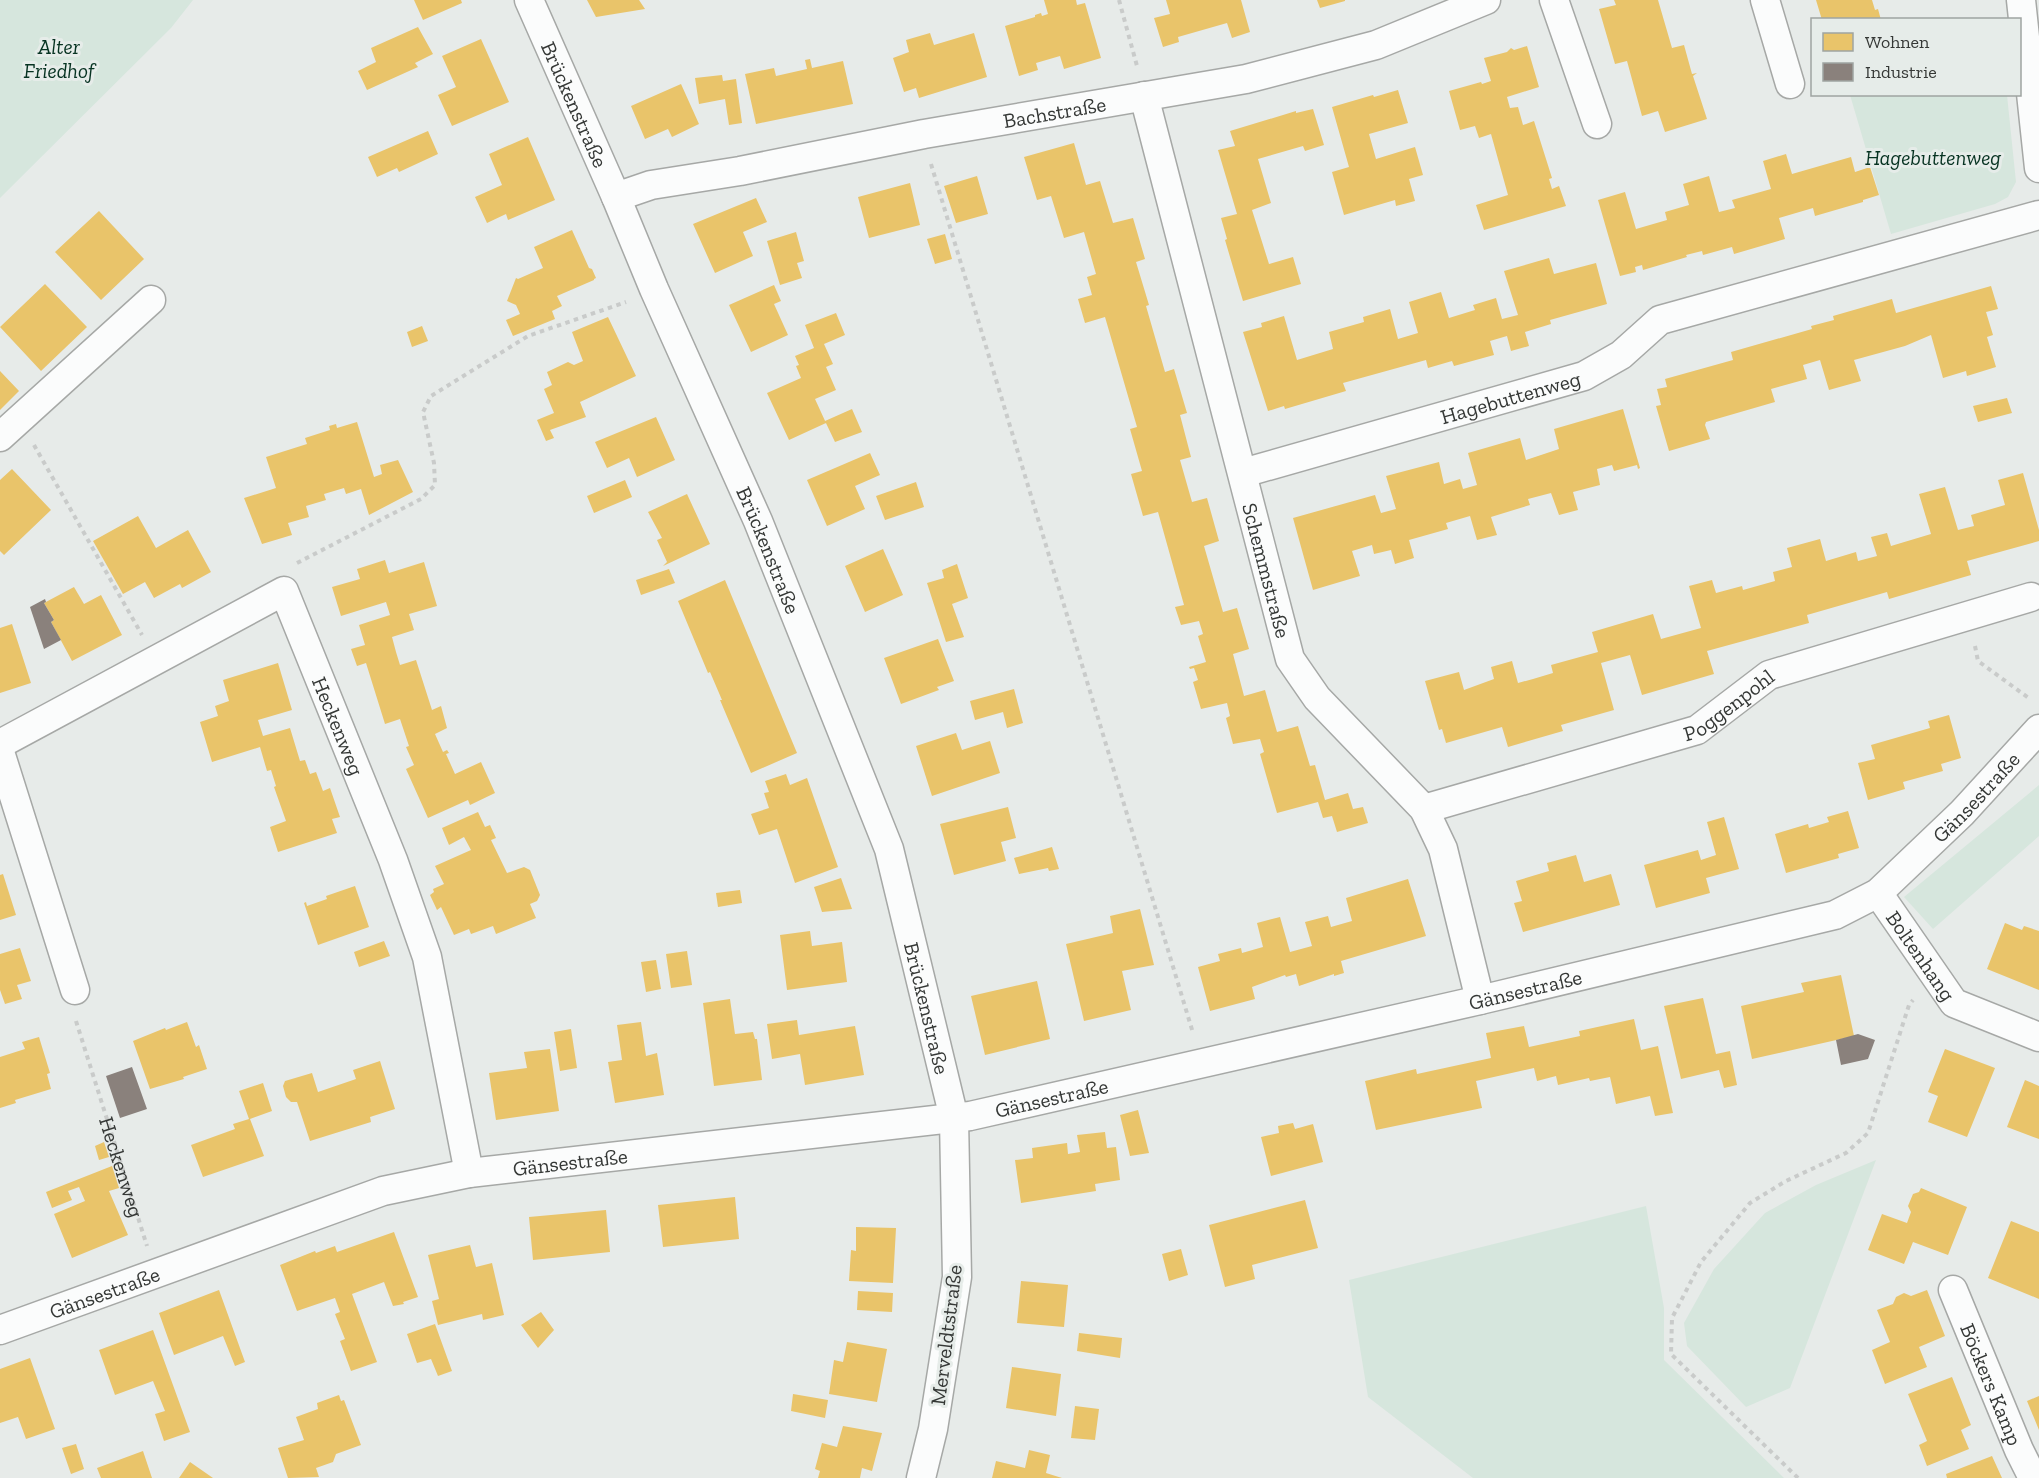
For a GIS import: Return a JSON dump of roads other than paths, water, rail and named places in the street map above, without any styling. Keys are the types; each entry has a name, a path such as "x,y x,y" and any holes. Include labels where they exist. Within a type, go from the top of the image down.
{"street":[{"name":"Brückenstraße","path":"529,0 654,289 758,521 889,849 954,1118"},
{"name":"Bachstraße","path":"616,197 651,185 740,171 924,134 1246,79 1376,45 1486,0"},
{"path":"1554,0 1597,124"},
{"path":"1765,0 1790,84"},
{"path":"2021,0 2039,168"},
{"name":"Schemmstraße","path":"1144,96 1290,659 1317,698 1424,809 1443,849 1480,1000"},
{"name":"Hagebuttenweg","path":"1243,473 1584,376 1621,355 1660,320 2039,215"},
{"path":"9,428 151,300"},
{"name":"Heckenweg","path":"0,744 284,591 393,860 427,957 469,1173"},
{"name":"Poggenpohl","path":"1424,809 1697,730 1769,675 2031,597"},
{"name":"Gänsestraße","path":"0,1330 384,1191 469,1173 954,1118 1480,1000 1835,915 1878,893 1962,813 2039,729"},
{"path":"0,752 75,990"},
{"name":"Boltenhang","path":"1878,893 1954,1003 2039,1037"},
{"name":"Merveldtstraße","path":"921,1478 933,1429 957,1277 954,1118"},
{"name":"Böckers Kamp","path":"1953,1290 2019,1450 2033,1478"}],"park label":[{"name":"Alter Friedhof","path":"59,58"}]}
